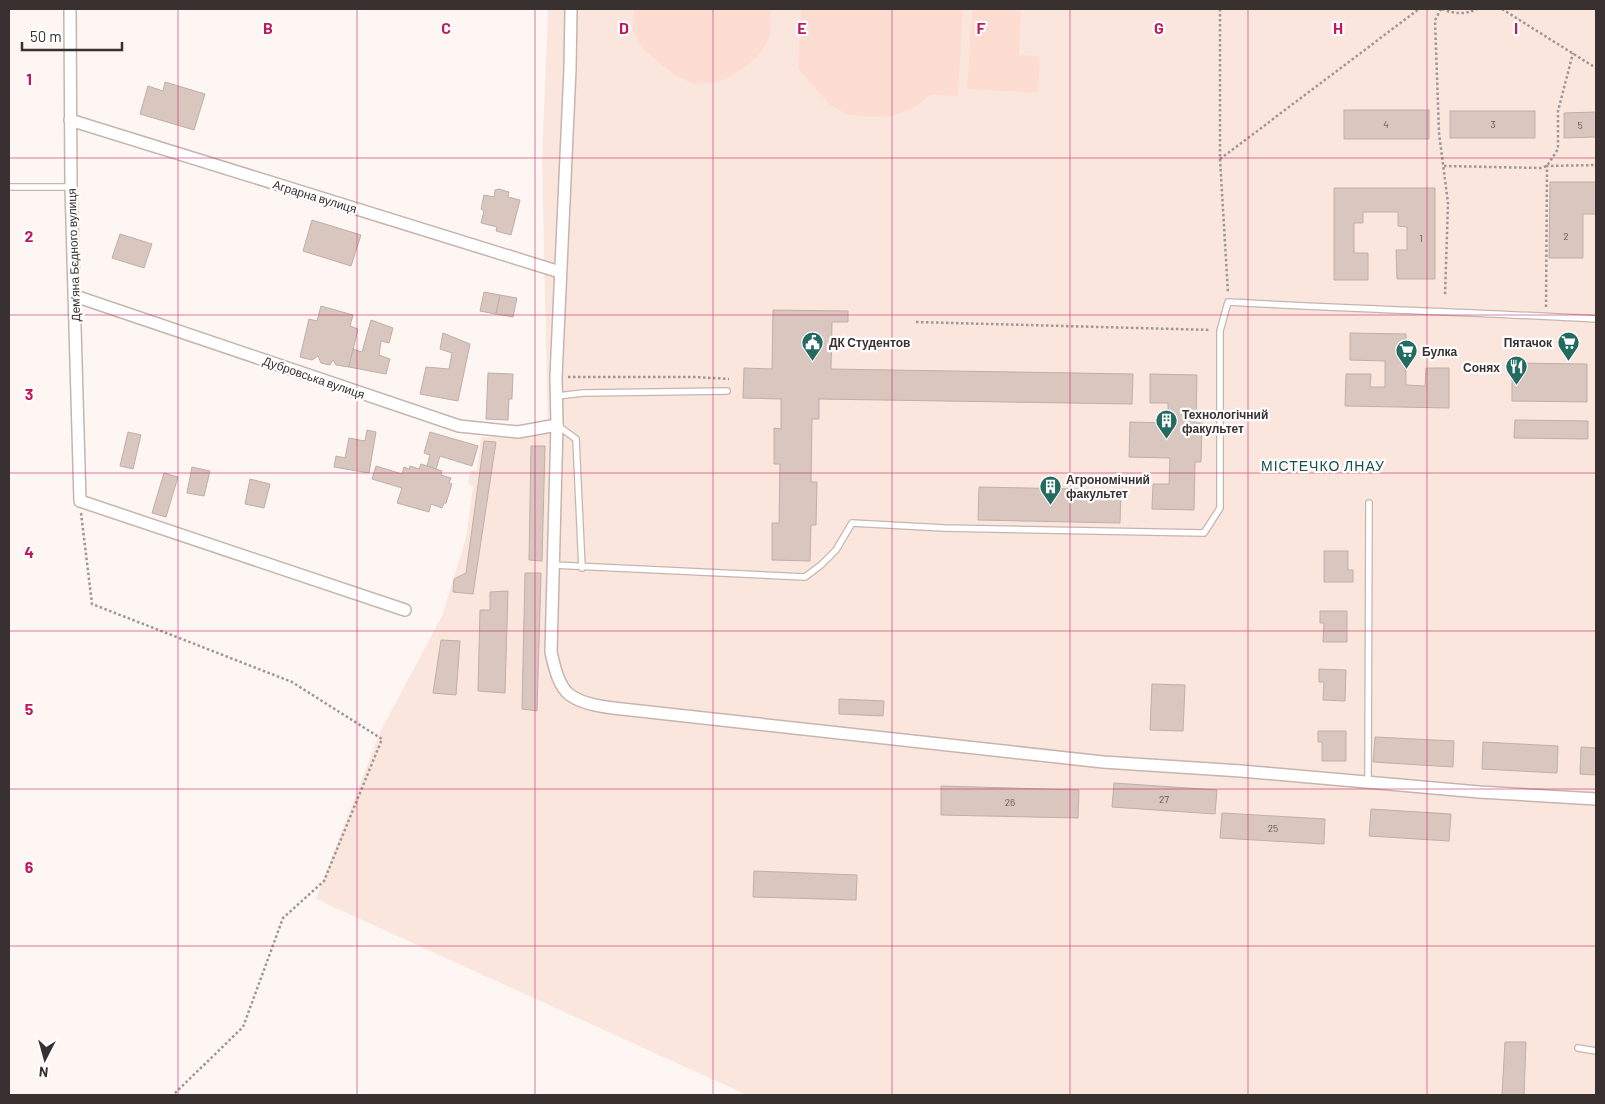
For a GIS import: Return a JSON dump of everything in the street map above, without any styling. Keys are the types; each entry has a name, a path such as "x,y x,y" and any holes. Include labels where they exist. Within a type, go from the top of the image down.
{"street":[{"name":"Дем’яна Бєдного вулиця","path":"70,9 71,187 80,501"},
{"path":"571,9 556,377 557,425 551,652 556,674 569,694 595,706 1103,762 1241,771 1479,792 1596,799"},
{"name":"Аграрна вулиця","path":"70,120 560,272"},
{"name":"Дубровська вулиця","path":"75,296 460,426 518,432 557,425"},
{"path":"80,501 405,610"}],"lane":[{"path":"9,188 71,187"},
{"path":"553,566 805,577 836,550 852,523 944,528 1204,533 1220,508 1220,331 1228,302 1596,319"},
{"path":"556,396 583,393 727,391"},
{"path":"557,425 576,439 582,568"},
{"path":"1368,782 1369,503"},
{"path":"1578,1048 1596,1051"}],"path":[{"path":"1220,9 1220,160 1228,302"},
{"path":"1220,160 1419,9"},
{"path":"1445,295 1448,202 1439,133 1436,20 1442,9 1454,14 1467,14 1477,9"},
{"path":"1502,9 1596,68"},
{"path":"1547,316 1547,166 1558,149 1558,110 1573,53"},
{"path":"1444,166 1541,168 1547,166 1596,165"},
{"path":"916,322 1220,331"},
{"path":"556,377 694,377 729,379"},
{"path":"80,501 92,604 292,682 382,738 324,882 283,918 243,1027 174,1094"}],"shaded area":[{"path":"548,9 1596,9 1596,1095 747,1095 316,899 379,734 442,616 466,538 473,486 468,484 470,471 477,470 481,437 548,434 542,159"},
{"path":"634,9 771,9 770,37 759,55 744,68 728,78 711,83 694,84 676,76 644,50 633,31"},
{"path":"801,9 963,9 958,96 931,95 910,110 891,116 847,115 829,104 798,68"},
{"path":"972,9 1021,9 1019,55 1040,56 1038,93 967,89"}],"building":[{"path":"165,82 205,94 194,130 140,114 148,86 163,91"},
{"path":"1344,110 1429,110 1429,139 1344,139"},
{"path":"1450,111 1535,111 1535,138 1450,138"},
{"path":"1596,112 1596,137 1564,138 1564,113"},
{"path":"1550,182 1596,182 1596,214 1583,214 1583,258 1549,258"},
{"path":"1334,188 1435,188 1435,279 1397,279 1396,250 1407,250 1407,227 1398,226 1398,212 1363,212 1363,223 1354,223 1354,253 1368,253 1368,280 1334,280"},
{"path":"499,189 509,192 508,197 520,200 511,235 496,231 497,227 481,223 484,211 481,209 484,195 494,197 495,190"},
{"path":"312,220 361,235 351,266 303,251"},
{"path":"120,234 152,244 144,268 112,258"},
{"path":"484,292 500,295 496,314 480,311"},
{"path":"500,295 517,298 513,317 496,314"},
{"path":"321,306 353,315 350,326 358,329 349,367 336,365 333,360 330,365 321,363 318,356 312,360 300,357 309,319 317,321"},
{"path":"773,310 848,311 848,322 832,322 831,369 1133,374 1132,404 819,399 819,419 812,419 811,482 817,482 816,525 811,525 810,561 772,560 772,523 779,523 780,464 774,464 774,428 781,429 781,399 743,398 744,368 772,369"},
{"path":"371,320 393,328 389,343 381,341 379,355 390,359 386,374 349,367 353,349 362,352"},
{"path":"443,333 470,344 458,401 420,394 426,367 449,369 452,353 440,349"},
{"path":"1350,333 1406,334 1406,385 1425,386 1426,368 1449,368 1449,408 1345,406 1346,374 1371,374 1370,387 1385,387 1385,361 1350,360"},
{"path":"1512,363 1587,364 1587,402 1512,401"},
{"path":"488,373 513,374 512,399 509,399 508,420 486,419"},
{"name":"Технологічний факультет","path":"1150,374 1197,375 1196,423 1202,423 1201,462 1195,462 1194,510 1152,509 1153,484 1169,484 1170,458 1129,457 1130,422 1168,423 1168,403 1150,403"},
{"path":"1515,420 1588,421 1588,439 1514,438"},
{"path":"367,430 376,432 369,473 334,467 336,456 345,458 349,438 365,441"},
{"path":"128,432 141,435 133,469 120,466"},
{"path":"430,432 478,446 472,466 440,456 436,469 427,466 430,455 424,453"},
{"path":"484,441 496,442 473,594 453,592 454,579 466,573"},
{"path":"531,446 545,446 542,561 529,560"},
{"path":"421,464 442,471 441,475 451,478 449,483 452,484 446,503 444,503 442,508 431,504 429,512 397,503 402,488 372,479 376,466 402,474 404,467 409,469 410,466 419,469"},
{"path":"192,467 210,471 204,496 187,493"},
{"path":"164,473 178,477 166,517 152,513"},
{"path":"250,479 270,484 264,508 245,504"},
{"name":"Агрономічний факультет","path":"979,487 1121,490 1120,523 978,520"},
{"path":"1324,551 1348,551 1348,570 1353,570 1353,582 1324,582"},
{"path":"525,573 541,573 537,711 522,709"},
{"path":"508,591 505,693 478,691 480,610 490,610 490,592"},
{"path":"1320,611 1347,611 1347,642 1323,642 1324,623 1320,623"},
{"path":"441,640 460,641 456,695 433,693"},
{"path":"1319,669 1346,670 1345,701 1323,700 1324,682 1319,682"},
{"path":"1152,684 1185,685 1183,731 1150,730"},
{"path":"839,699 884,701 883,716 839,714"},
{"path":"1318,731 1346,731 1346,761 1322,761 1322,742 1318,742"},
{"path":"1375,737 1454,741 1453,767 1373,762"},
{"path":"1483,742 1558,746 1557,773 1482,769"},
{"path":"1581,747 1596,748 1596,775 1580,774"},
{"path":"1114,783 1217,790 1215,814 1112,807"},
{"path":"941,786 1079,790 1078,818 941,815"},
{"path":"1371,809 1451,814 1449,841 1369,836"},
{"path":"1222,813 1325,819 1324,844 1220,838"},
{"path":"754,871 857,875 856,900 753,897"},
{"path":"1505,1042 1526,1042 1524,1095 1502,1095"}],"place":[{"name":"ДК Студентов","path":"813,361"},
{"name":"Пятачок","path":"1568,361"},
{"name":"Булка","path":"1406,370"},
{"name":"Сонях","path":"1516,386"},
{"name":"Технологічний факультет","path":"1166,440"},
{"name":"Агрономічний факультет","path":"1050,505"}],"district":[{"name":"МІСТЕЧКО ЛНАУ","path":"1323,465"}]}
